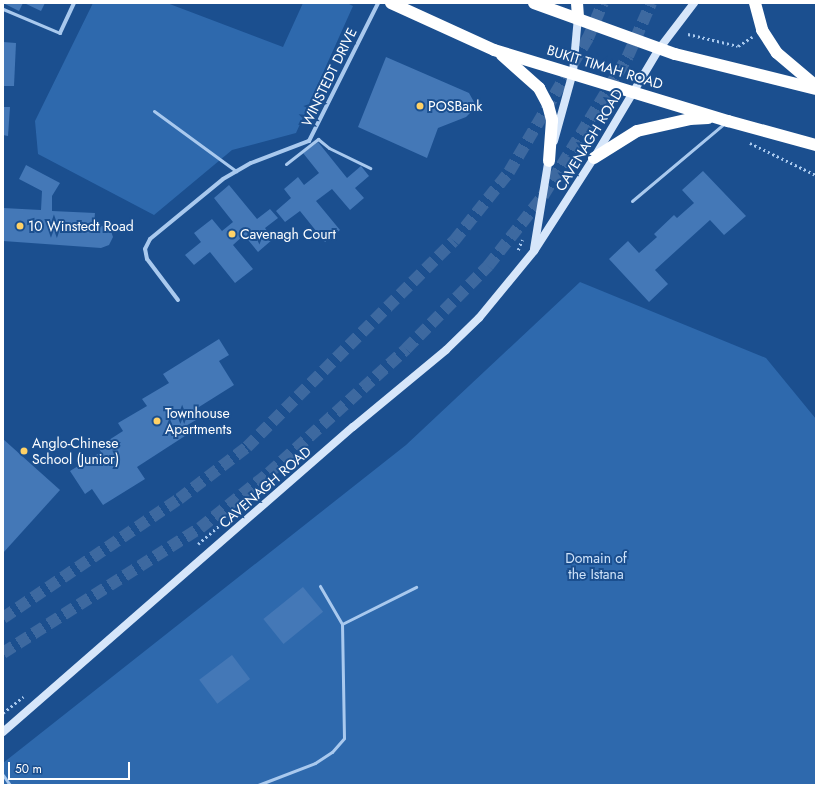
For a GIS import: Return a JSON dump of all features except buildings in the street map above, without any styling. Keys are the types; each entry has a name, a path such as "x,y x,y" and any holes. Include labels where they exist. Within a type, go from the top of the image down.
{"highway":[{"name":"BUKIT TIMAH ROAD","path":"391,3 494,50 573,72 723,119 816,145"},
{"path":"534,3 659,48 816,88"},
{"path":"578,3 578,18"},
{"path":"755,3 762,30 777,53 816,88"},
{"path":"494,50 517,66 539,88 548,105 552,120 548,161"},
{"path":"594,158 637,131 653,126 690,119 723,119"}],"street":[{"path":"60,33 74,3"},
{"name":"WINSTEDT DRIVE","path":"178,300 147,259 145,249 150,239 236,171 302,147 309,141 378,3"},
{"name":"CAVENAGH ROAD","path":"3,732 352,427 446,350 479,318 534,251 594,158 659,48 694,3"},
{"name":"CAVENAGH ROAD","path":"534,251 548,161 573,72 578,18"}],"lane":[{"path":"3,9 60,33"},
{"path":"154,111 236,171"},
{"path":"632,200 723,119"},
{"path":"286,164 302,147 318,139 329,148 370,168"},
{"path":"258,785 315,763 332,752 344,738 342,624 320,586"},
{"path":"342,624 416,587"},
{"path":"3,775 10,785"},
{"path":"28,785 36,785"}],"path":[{"path":"688,34 738,46 762,30"},
{"path":"745,141 816,175"},
{"path":"516,256 524,235"},
{"path":"196,546 225,521"},
{"path":"3,713 26,694"}],"green space":[{"path":"93,3 167,3 283,47 303,3 347,3 353,6 296,133 232,150 154,215 38,154 35,121"},
{"name":"Domain of the Istana","path":"580,282 766,358 816,419 816,785 3,785 3,763 406,445"}],"tunnel":[{"path":"3,618 179,499 247,447 454,241 509,172 588,38 603,3"},
{"path":"3,653 200,528 269,473 406,349 488,266 543,196 628,56 651,3"}],"place":[{"name":"POSBank","path":"420,106"},
{"name":"10 Winstedt Road","path":"20,226"},
{"name":"Cavenagh Court","path":"232,234"},
{"name":"Townhouse Apartments","path":"157,421"},
{"name":"Anglo-Chinese School (Junior)","path":"24,451"}]}
